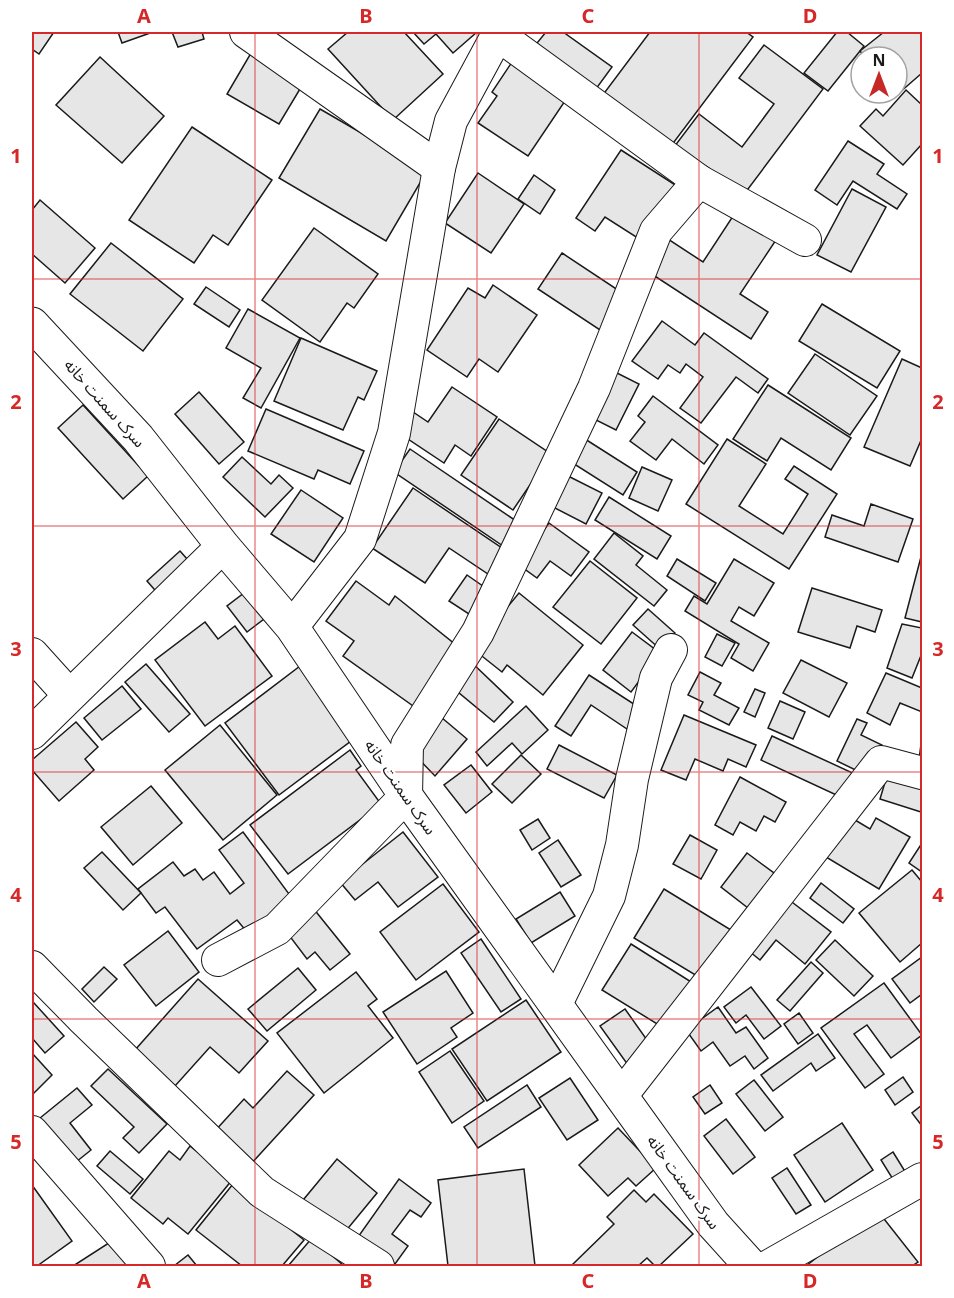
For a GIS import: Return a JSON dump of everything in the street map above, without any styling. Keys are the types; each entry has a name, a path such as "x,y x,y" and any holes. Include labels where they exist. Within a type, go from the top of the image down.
{"street":[{"path":"246,32 439,168"},
{"path":"292,627 360,539 394,433 439,168 451,121 498,33 699,181 805,240"},
{"path":"218,960 277,929 406,796 407,745 478,632 594,388 656,231 699,181"},
{"name":"سرک سمنت خانه","path":"32,324 138,438 223,546 292,627 406,796 621,1096 713,1224 751,1266"},
{"path":"32,733 223,546"},
{"path":"556,1004 609,896 622,845 632,779 656,678 671,650"},
{"path":"32,654 69,695"},
{"path":"621,1096 881,762 922,773"},
{"path":"32,966 84,1020 262,1192 378,1266"},
{"path":"32,1132 149,1266"},
{"path":"769,1266 922,1179"}],"building":[{"path":"32,32 54,32 39,54 32,49"},
{"path":"118,32 153,32 122,43"},
{"path":"172,32 202,32 204,39 178,47"},
{"path":"348,32 404,32 443,74 393,120 328,49"},
{"path":"413,32 477,32 453,53 436,34 424,44"},
{"path":"546,32 563,32 612,67 593,93 533,48"},
{"path":"650,32 746,32 753,37 671,146 602,96"},
{"path":"837,32 847,32 863,45 849,45 849,65 828,91 804,73"},
{"path":"884,32 922,32 922,73 909,84 909,45 868,45"},
{"path":"764,45 823,89 742,197 674,147 699,114 742,147 774,104 739,78"},
{"path":"251,53 303,84 279,124 227,94"},
{"path":"100,57 164,116 122,163 56,105"},
{"path":"512,62 567,98 528,156 478,123 497,96 492,92"},
{"path":"909,93 922,105 922,144 903,165 860,126 876,109 883,116 893,105 909,105"},
{"path":"320,109 427,171 386,241 279,178"},
{"path":"192,127 272,180 228,245 213,235 194,263 129,220"},
{"path":"848,141 884,164 877,174 907,194 897,209 853,181 837,205 815,190"},
{"path":"621,150 680,188 644,242 605,217 595,231 576,218"},
{"path":"478,173 524,204 491,253 445,223"},
{"path":"534,175 555,190 540,214 518,199"},
{"path":"852,189 886,207 851,272 817,255"},
{"path":"40,200 95,248 65,283 32,254 32,210"},
{"path":"735,213 776,240 740,294 768,312 751,339 647,271 668,239 703,262"},
{"path":"314,228 378,274 354,308 347,303 320,342 262,300"},
{"path":"111,243 183,299 143,351 70,294"},
{"path":"562,253 624,294 600,330 538,289"},
{"path":"493,285 537,315 498,372 479,359 467,377 427,350 468,288 485,298"},
{"path":"206,287 240,310 229,327 194,304"},
{"path":"822,304 900,351 877,388 799,341"},
{"path":"248,309 300,338 261,408 243,398 261,368 226,348"},
{"path":"662,321 695,345 704,333 768,379 758,393 736,377 701,423 680,408 703,377 686,364 680,373 668,365 658,379 632,361"},
{"path":"301,338 377,371 364,400 358,397 343,430 274,401"},
{"path":"815,354 877,396 850,435 788,393"},
{"path":"902,359 922,368 922,438 910,466 864,447"},
{"path":"611,370 639,384 616,430 588,416"},
{"path":"768,385 851,438 831,470 781,438 767,461 733,439"},
{"path":"452,387 497,417 471,456 455,445 444,463 399,433 413,412 428,422"},
{"path":"199,392 244,442 219,464 175,414"},
{"path":"653,396 718,445 704,464 672,439 656,460 630,441 645,422 638,416"},
{"path":"83,405 148,476 123,499 58,428"},
{"path":"266,409 364,451 350,484 318,470 314,479 248,451"},
{"path":"499,419 551,454 513,510 461,475"},
{"path":"585,439 637,472 623,495 571,462"},
{"path":"727,439 766,464 739,506 783,534 808,494 785,479 794,466 837,494 789,569 686,504"},
{"path":"410,449 522,525 506,548 394,472"},
{"path":"242,457 271,484 279,475 293,488 265,517 223,477"},
{"path":"642,467 672,480 658,511 629,498"},
{"path":"568,476 602,493 586,524 553,507"},
{"path":"413,488 511,554 494,578 449,548 425,583 372,548"},
{"path":"301,490 343,518 314,562 271,534"},
{"path":"609,497 671,536 657,559 595,520"},
{"path":"871,504 913,519 898,562 825,537 832,515 864,526"},
{"path":"549,523 589,552 571,576 550,561 537,578 519,565"},
{"path":"614,533 643,556 636,565 667,590 654,606 594,559"},
{"path":"180,551 195,568 161,597 147,581"},
{"path":"922,553 922,622 905,618"},
{"path":"677,559 716,583 705,601 667,576"},
{"path":"734,559 774,583 754,616 739,607 731,621 769,643 753,671 731,658 739,644 685,611 694,596 707,604"},
{"path":"590,561 637,598 601,644 553,607"},
{"path":"467,575 490,591 475,618 449,601"},
{"path":"356,581 389,605 395,596 461,649 423,713 343,656 354,641 326,621"},
{"path":"812,588 882,610 875,632 857,626 850,648 798,632"},
{"path":"244,593 264,619 247,632 227,606"},
{"path":"519,593 583,645 543,695 507,665 502,672 473,649"},
{"path":"648,609 675,633 661,650 633,625"},
{"path":"205,622 218,639 235,626 272,676 205,726 155,660"},
{"path":"902,624 922,628 922,653 912,678 887,668"},
{"path":"632,632 660,653 631,692 603,670"},
{"path":"717,634 735,643 722,666 705,657"},
{"path":"469,660 513,702 494,722 452,687"},
{"path":"801,660 847,683 829,717 783,693"},
{"path":"304,663 359,735 279,795 225,723"},
{"path":"146,664 190,714 169,732 125,682"},
{"path":"700,672 721,683 714,695 739,708 729,725 699,710 703,702 688,695"},
{"path":"886,673 922,688 922,712 900,703 890,725 867,713"},
{"path":"589,675 640,708 627,729 591,705 571,736 555,726"},
{"path":"122,686 141,709 102,740 84,718"},
{"path":"755,689 765,693 755,717 744,712"},
{"path":"780,701 805,712 793,739 768,728"},
{"path":"526,706 548,730 522,754 512,743 487,766 476,752"},
{"path":"435,712 467,739 435,776 410,750"},
{"path":"684,715 756,745 746,767 728,759 723,771 695,759 686,780 661,770"},
{"path":"857,719 867,723 861,735 882,745 868,776 837,761"},
{"path":"76,722 98,747 85,759 94,770 59,801 32,770 32,760"},
{"path":"220,725 277,795 223,840 165,770"},
{"path":"772,736 857,775 845,799 761,760"},
{"path":"922,736 922,768 918,768"},
{"path":"559,745 617,775 604,798 547,769"},
{"path":"350,750 361,766 356,770 381,804 288,874 250,825"},
{"path":"521,755 541,774 512,803 492,784"},
{"path":"471,765 492,792 466,813 444,785"},
{"path":"889,769 922,780 921,812 880,799"},
{"path":"740,777 786,802 775,822 764,816 756,831 740,822 733,835 715,825"},
{"path":"151,786 182,823 133,865 101,827"},
{"path":"850,817 870,829 876,818 910,837 879,889 826,857"},
{"path":"538,819 550,838 532,850 520,830"},
{"path":"243,832 292,898 247,932 237,920 197,949 165,907 156,913 138,889 173,862 184,876 195,869 203,880 214,872 230,894 244,883 219,850"},
{"path":"403,832 438,877 398,907 378,882 355,900 340,882"},
{"path":"690,835 717,850 701,879 673,864"},
{"path":"558,840 581,875 561,887 539,853"},
{"path":"922,843 922,872 909,863"},
{"path":"102,852 141,893 123,910 84,868"},
{"path":"747,853 774,873 748,908 721,887"},
{"path":"912,870 922,882 922,943 900,962 859,913"},
{"path":"821,883 854,909 843,923 810,898"},
{"path":"443,884 479,932 416,980 380,932"},
{"path":"664,889 731,930 702,979 634,938"},
{"path":"560,892 575,916 531,943 516,919"},
{"path":"784,896 831,932 805,964 776,940 760,960 744,947"},
{"path":"313,908 350,954 330,970 315,952 307,959 285,930"},
{"path":"168,931 199,972 156,1006 124,965"},
{"path":"481,939 521,999 501,1012 461,953"},
{"path":"835,940 873,976 854,996 816,960"},
{"path":"631,944 696,985 667,1030 602,990"},
{"path":"922,957 922,994 910,1003 892,979"},
{"path":"811,962 823,973 790,1011 777,1000"},
{"path":"104,967 117,979 94,1002 82,989"},
{"path":"298,968 316,990 267,1031 248,1009"},
{"path":"446,971 473,1013 451,1028 457,1037 417,1064 383,1012"},
{"path":"356,972 377,999 368,1006 393,1038 324,1093 277,1033"},
{"path":"198,979 268,1041 239,1073 210,1047 175,1086 135,1050"},
{"path":"884,983 922,1035 891,1058 867,1025 854,1034 884,1074 865,1088 821,1028"},
{"path":"751,987 781,1026 764,1039 746,1015 736,1023 724,1007"},
{"path":"526,1000 561,1052 487,1101 452,1049"},
{"path":"34,1003 64,1036 45,1053 32,1038 32,1005"},
{"path":"718,1007 736,1033 746,1027 768,1058 754,1069 745,1056 730,1066 713,1042 701,1051 686,1030"},
{"path":"625,1009 652,1047 628,1065 600,1026"},
{"path":"799,1013 813,1033 798,1044 784,1024"},
{"path":"818,1034 835,1058 816,1071 811,1063 773,1091 761,1075"},
{"path":"450,1051 484,1101 452,1123 419,1072"},
{"path":"32,1053 52,1075 32,1095"},
{"path":"108,1069 167,1124 139,1153 123,1138 134,1127 91,1086"},
{"path":"287,1071 314,1095 250,1165 214,1132 244,1099 253,1108"},
{"path":"903,1077 913,1092 895,1105 885,1090"},
{"path":"570,1078 598,1120 567,1140 539,1098"},
{"path":"754,1080 783,1117 765,1131 736,1094"},
{"path":"527,1085 541,1107 478,1148 464,1127"},
{"path":"710,1085 722,1103 705,1114 693,1097"},
{"path":"77,1088 92,1105 70,1123 91,1150 76,1162 40,1118"},
{"path":"922,1105 922,1126 912,1113"},
{"path":"726,1119 755,1157 733,1174 704,1136"},
{"path":"842,1123 873,1170 825,1202 794,1155"},
{"path":"618,1128 656,1168 636,1186 628,1178 608,1196 579,1165"},
{"path":"190,1146 232,1180 188,1234 168,1218 163,1224 131,1198 169,1151 180,1160"},
{"path":"110,1151 143,1179 130,1194 97,1166"},
{"path":"893,1152 906,1173 894,1181 881,1160"},
{"path":"337,1159 377,1193 340,1238 299,1205"},
{"path":"787,1168 811,1205 796,1214 772,1178"},
{"path":"524,1169 535,1266 448,1266 438,1180"},
{"path":"399,1179 431,1203 421,1217 410,1210 392,1234 408,1246 395,1264 358,1237"},
{"path":"233,1184 304,1240 282,1266 242,1266 196,1230"},
{"path":"32,1185 72,1241 37,1266 32,1266"},
{"path":"634,1190 646,1202 654,1194 693,1234 659,1266 655,1266 647,1258 638,1266 571,1266 614,1224 607,1217"},
{"path":"877,1210 918,1262 912,1266 806,1266"},
{"path":"118,1237 137,1266 73,1266"},
{"path":"312,1238 344,1266 288,1266"},
{"path":"188,1255 197,1266 174,1266"}]}
